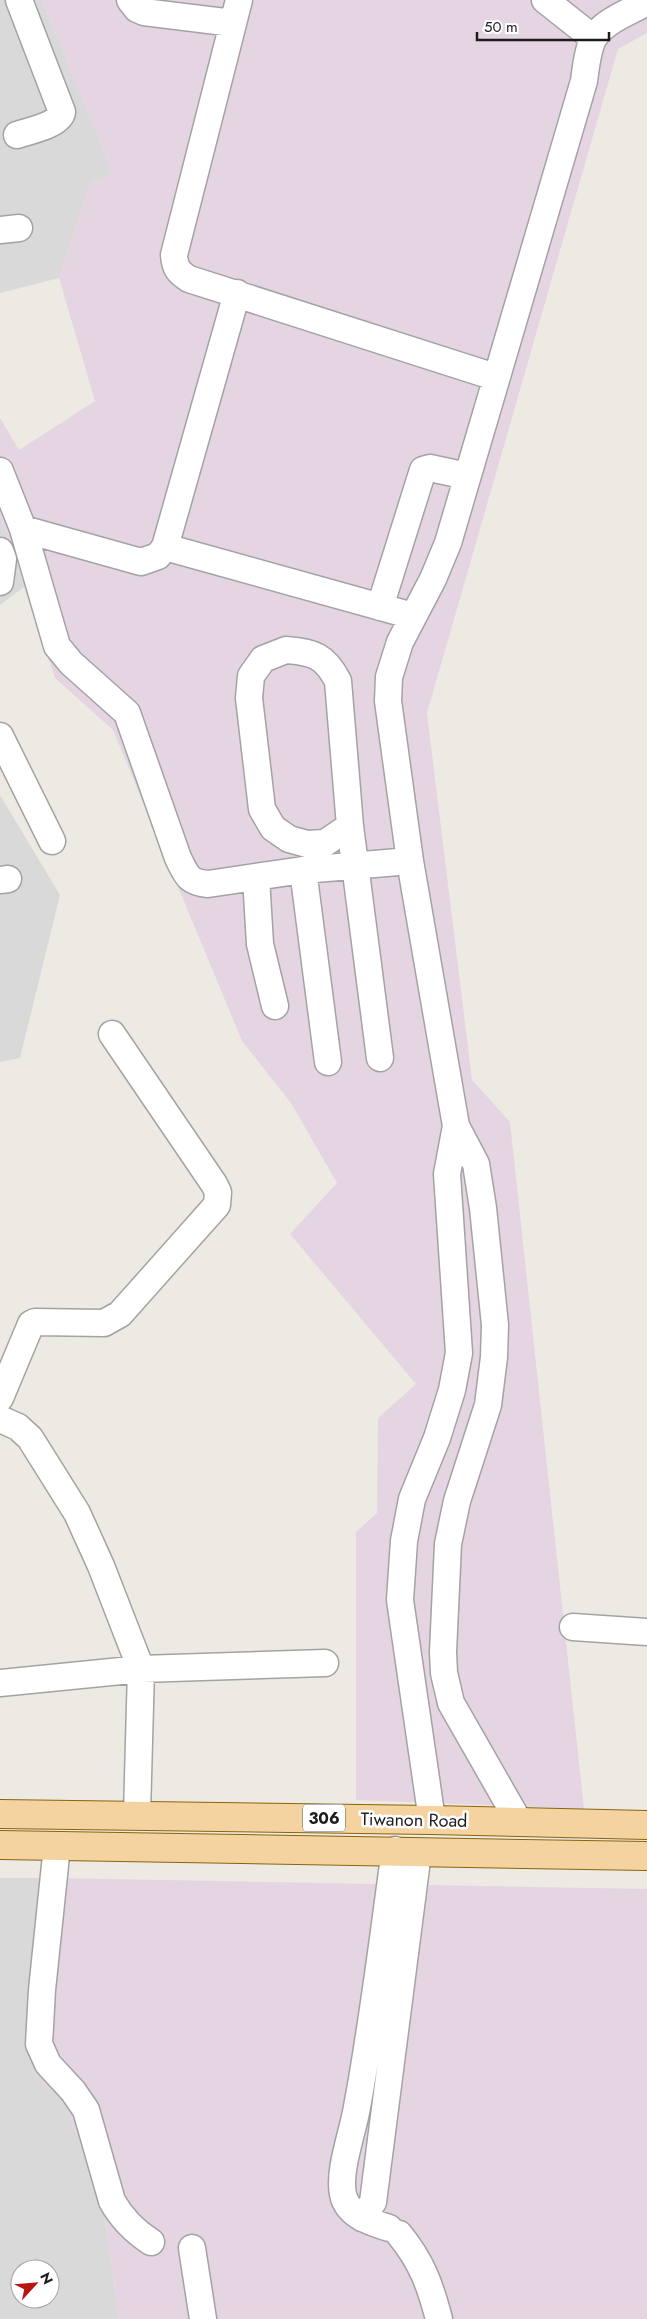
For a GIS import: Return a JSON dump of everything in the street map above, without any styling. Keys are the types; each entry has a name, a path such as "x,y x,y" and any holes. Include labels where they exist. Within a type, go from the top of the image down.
{"main road":[{"name":"Tiwanon Road","path":"0,1814 138,1814 647,1826"},
{"name":"Tiwanon Road","path":"0,1845 647,1856"}],"street":[{"path":"17,135 56,122 61,117 62,112 19,0"},
{"path":"130,0 136,9 144,12 236,12 174,256 178,272 189,279 495,377"},
{"path":"545,0 594,38"},
{"path":"518,1822 451,1703 444,1674 442,1652 448,1544 457,1500 488,1404 494,1356 495,1325 483,1208 476,1164 456,1126 410,861 388,701 388,677 400,642 433,579 448,543 495,377 584,81 588,56 594,38 610,22 647,2"},
{"path":"23,529 140,562 158,556 166,547 237,293"},
{"path":"380,607 423,470 430,468 467,476"},
{"path":"0,471 23,529 57,646 71,663 127,713 178,858 187,876 195,883 208,884 303,870 410,861"},
{"path":"166,547 413,616"},
{"path":"0,551 3,559 0,582"},
{"path":"350,826 325,843 308,844 289,839 273,828 262,809 249,698 250,676 263,659 286,650 309,652 329,664 338,681 350,826 380,1058"},
{"path":"0,736 52,842"},
{"path":"325,843 329,869"},
{"path":"303,870 328,1062"},
{"path":"256,878 260,944 275,1006"},
{"path":"0,1398 31,1324 35,1322 104,1323 114,1318 120,1314 217,1205 218,1192 214,1184 112,1034"},
{"path":"432,1820 400,1600 404,1540 412,1499 437,1438 452,1390 459,1352 447,1174 456,1126"},
{"path":"0,1419 18,1427 30,1438 77,1513 101,1566 141,1670 138,1814"},
{"path":"573,1627 647,1632"},
{"path":"0,1682 141,1670 325,1663"},
{"path":"410,1674 444,1674"},
{"path":"57,1846 42,1990 39,2044 48,2064 73,2091 86,2110 112,2201 135,2232 151,2242"},
{"path":"362,2218 373,2202 407,1851"},
{"path":"407,1851 343,2171 343,2194 351,2210 362,2218 394,2231 416,2254 429,2282 439,2319"},
{"path":"192,2248 203,2319"}],"shaded area":[{"path":"0,0 42,0 113,173 90,184 59,278 0,293"},
{"path":"42,0 647,0 647,33 618,49 427,713 472,1080 510,1122 584,1809 356,1800 356,1532 377,1513 378,1418 416,1384 290,1234 337,1183 291,1103 242,1041 113,730 55,678 0,517 0,418 19,450 95,401 59,278 90,184 113,173"},
{"path":"0,517 24,587 0,605"},
{"path":"0,795 60,895 20,1058 0,1062"},
{"path":"0,1878 56,1878 28,2012 36,2077 67,2102 98,2165 119,2319 0,2319"},
{"path":"56,1878 647,1889 647,2319 119,2319 98,2165 73,2131 67,2102 36,2077 28,2012"}]}
